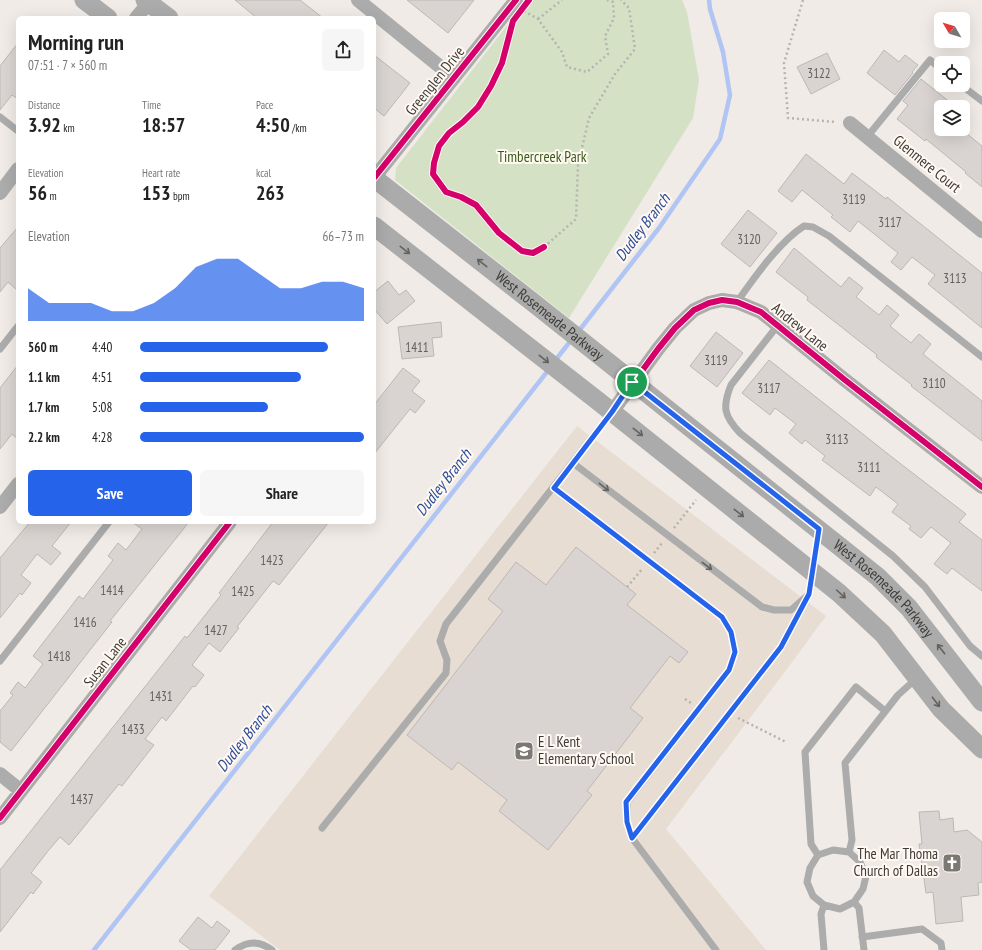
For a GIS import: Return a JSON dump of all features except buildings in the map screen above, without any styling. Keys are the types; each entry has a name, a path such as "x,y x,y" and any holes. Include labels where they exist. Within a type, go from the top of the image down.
{"main road":[{"path":"84,0 105,16"},
{"path":"148,1 166,16"},
{"name":"West Rosemeade Parkway","path":"376,180 878,577 908,608 982,702"},
{"name":"West Rosemeade Parkway","path":"376,228 612,412 839,593 883,634 940,709 982,749"}],"street":[{"path":"358,0 454,78"},
{"path":"137,16 148,1"},
{"name":"Greenglen Drive","path":"376,176 454,78 519,5"},
{"name":"Glenmere Court","path":"850,123 982,231"},
{"path":"0,192 16,172"},
{"name":"Andrew Lane","path":"612,412 632,382 675,328 694,310 709,303 722,300 737,302 761,312 982,487"},
{"path":"0,507 16,487"},
{"name":"Susan Lane","path":"0,818 228,524"},
{"path":"0,774 21,791"}],"lane":[{"path":"867,136 930,60 934,63"},
{"path":"970,92 982,102"},
{"path":"0,116 16,129"},
{"path":"737,302 783,243 794,232 804,226 813,227 829,236 982,357"},
{"path":"778,325 731,385 726,396 725,410 730,422 740,433 894,556 925,587 970,646 982,656"},
{"path":"0,349 16,329"},
{"path":"322,828 446,673 447,660 440,642 446,624 612,412"},
{"path":"573,463 762,607 774,610 791,610 809,594"},
{"path":"554,488 722,617 731,632 735,652 729,670 626,802 627,822 632,838 716,950"},
{"path":"0,661 107,524"},
{"path":"632,838 781,647 809,594 819,529"},
{"path":"849,852 852,840 845,762 898,694 917,678"},
{"path":"818,855 811,844 805,752 856,687 885,711"},
{"path":"833,850 849,852 860,862 866,876 863,889 854,902 840,909 824,905 813,896 807,882 810,868 818,855 833,850"},
{"path":"854,902 859,908 864,950"},
{"path":"824,905 821,914 824,950"},
{"path":"862,937 922,929 941,943 942,950"},
{"path":"235,950 246,943 252,942 272,950"}],"path":[{"path":"538,19 562,0"},
{"path":"519,5 538,19 562,52 567,67 586,72 608,54 605,36 614,18 613,2 607,0"},
{"path":"544,247 576,219 578,165 589,118 615,74 635,49 629,8 621,0"},
{"path":"803,0 784,63 788,118 850,123"}],"shaded area":[{"name":"E L Kent Elementary School","path":"577,426 826,616 666,829 766,950 280,950 209,896"}],"green space":[{"name":"Timbercreek Park","path":"527,0 682,0 687,12 699,80 693,118 569,318 395,180 396,168"}],"waterway":[{"name":"Dudley Branch","path":"578,332 659,228 720,139 730,95 723,52 710,9 709,0"},
{"name":"Dudley Branch","path":"554,362 572,339"},
{"name":"Dudley Branch","path":"94,950 550,368"}],"cycle path":[{"path":"376,175 516,0"},
{"path":"529,0 513,21 502,63 491,86 478,107 449,133 439,146 434,163 433,174 446,192 461,197 476,205 499,233 522,251 533,253 544,247"},
{"path":"612,412 658,349 675,328 694,310 709,303 722,300 737,302 761,312 982,487"},
{"path":"0,818 228,524"}],"place":[{"name":"E L Kent Elementary School","path":"524,751"},
{"name":"The Mar Thoma Church of Dallas","path":"952,863"}],"route":[{"path":"632,382 819,529 809,594 781,647 632,838 627,822 626,802 729,670 735,652 731,632 722,617 554,488 612,412 632,382"}]}
